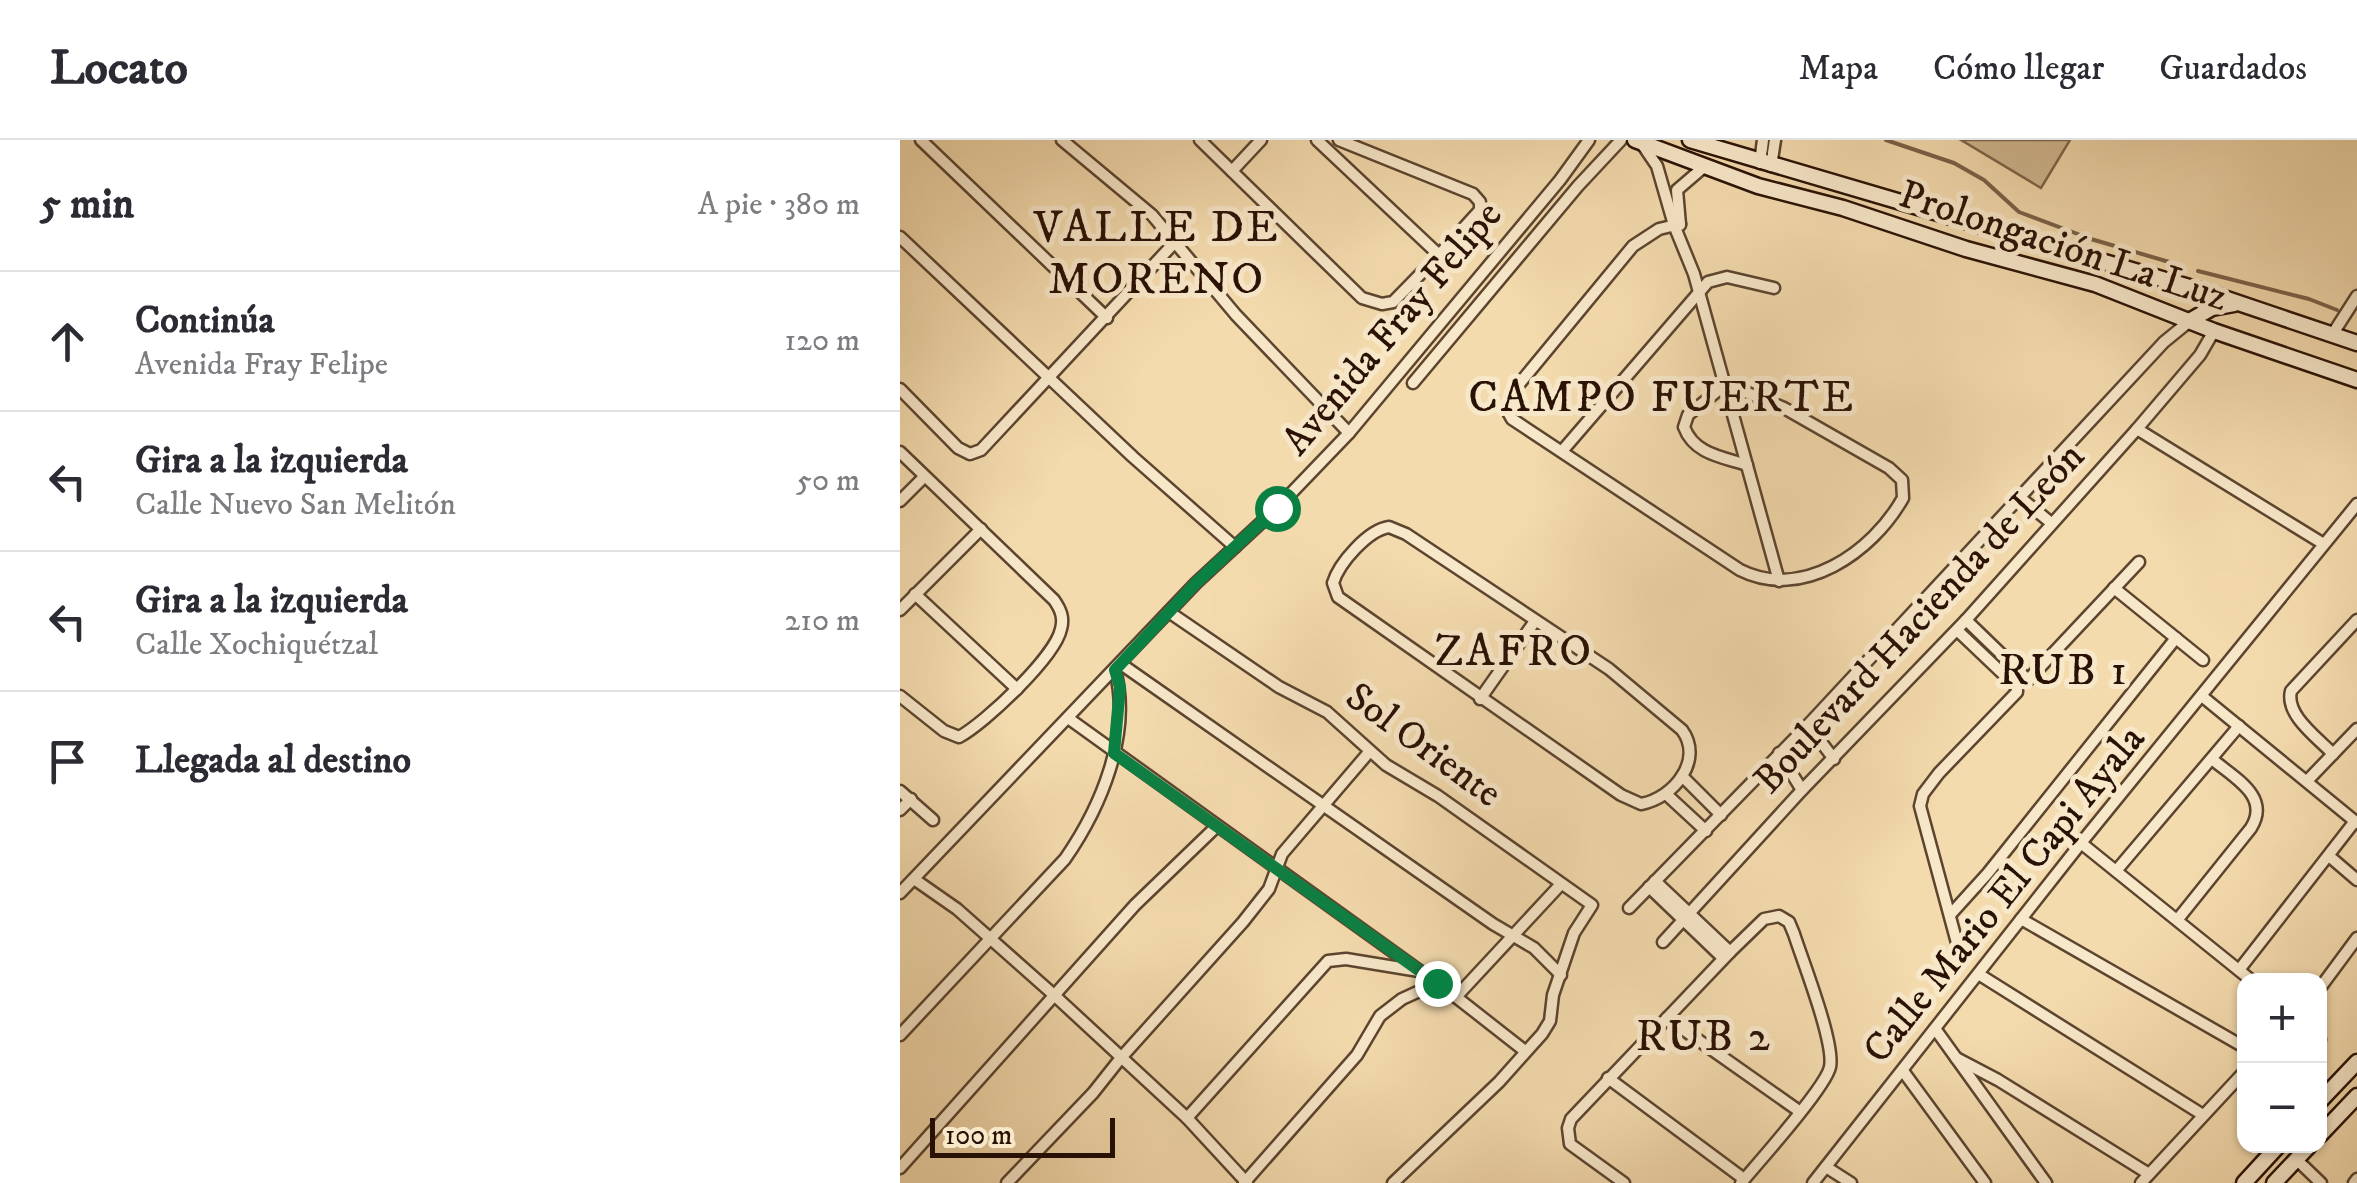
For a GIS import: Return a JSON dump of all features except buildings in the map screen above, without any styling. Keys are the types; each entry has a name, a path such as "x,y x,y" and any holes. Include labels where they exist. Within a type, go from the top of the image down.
{"main road":[{"name":"Prolongación La Luz","path":"1690,140 2203,291 2357,343"},
{"name":"Prolongación La Luz","path":"1638,142 1758,186 2095,284 2214,331 2357,380"},
{"path":"2203,291 2212,308 2214,331"},
{"path":"2191,320 2212,308 2240,303"},
{"path":"2327,1090 2357,1062"},
{"path":"2327,1128 2357,1096"},
{"path":"2244,1183 2272,1153"},
{"path":"2274,1183 2302,1153"}],"street":[{"path":"922,140 1107,318"},
{"path":"1062,140 1130,195 1176,241 1236,315 1348,433"},
{"path":"1200,140 1362,298 1372,303 1393,302 1480,210 1480,202 1472,194 1339,140"},
{"path":"1232,170 1261,140"},
{"path":"1317,140 1439,255"},
{"name":"Avenida Fray Felipe","path":"900,893 1168,612 1277,508 1348,433 1572,166 1589,140"},
{"name":"Avenida Fray Felipe","path":"1414,384 1578,186 1621,140"},
{"path":"1764,140 1766,165"},
{"path":"1766,165 1775,140"},
{"path":"1638,142 1672,190 1678,229 1726,384 1778,581"},
{"path":"1672,190 1705,166"},
{"path":"1678,229 1645,236 1633,246 1515,389 1508,405 1512,419 1740,570 1778,581 1828,570 1858,549 1899,506 1904,490 1902,480 1889,468 1784,408 1726,384"},
{"path":"900,237 1234,548"},
{"path":"900,388 958,448 970,454 982,450 1176,241"},
{"path":"1563,450 1708,282 1720,278 1774,288"},
{"path":"2332,335 2357,296"},
{"path":"1629,908 1722,816 2022,499 2164,342 2191,320"},
{"name":"Boulevard Hacienda de León","path":"1663,942 1802,790 1957,630 2137,429 2200,354 2214,331"},
{"path":"1726,384 1688,415 1684,427 1690,442 1698,448 1747,465"},
{"path":"2137,429 2322,544"},
{"path":"900,452 1054,600 1062,615 1054,646 1017,689 959,737 944,731 900,696"},
{"path":"900,501 924,477"},
{"path":"2022,499 2050,522"},
{"name":"Calle Mario El Capi Ayala","path":"1813,1183 2081,842 2203,697 2322,544 2356,508"},
{"path":"1390,527 1535,621 1609,669 1682,730 1690,741 1692,756 1682,776 1666,794 1642,804 1631,800 1480,699 1338,596 1333,583 1340,567 1377,530 1390,527"},
{"path":"900,610 981,529"},
{"path":"1966,620 2028,680 2139,562"},
{"path":"2114,588 2203,660"},
{"path":"914,594 1017,689"},
{"name":"Sol Oriente","path":"1168,612 1279,686 1327,712 1370,752 1592,905 1580,923 1561,975"},
{"path":"2333,754 2290,708 2289,697 2291,690 2357,620"},
{"path":"1480,699 1535,621"},
{"path":"1957,630 2017,687 2017,692 1923,794 1920,816 1960,954"},
{"path":"1950,914 1988,873 2176,638"},
{"path":"900,1035 1065,859 1082,834 1114,753 1118,667"},
{"path":"1118,667 1539,952 1561,975 1553,994 1550,1021 1526,1051 1394,1183"},
{"path":"2203,697 2356,822 2239,970"},
{"path":"1068,718 1456,996 1526,1051"},
{"path":"1808,725 1834,759"},
{"path":"2116,871 2240,726"},
{"path":"2307,781 2357,729"},
{"path":"1006,1183 1094,1093 1120,1058 1242,922 1269,889 1282,854 1370,752"},
{"path":"1779,754 1802,790"},
{"path":"2178,919 2252,828 2258,814 2255,796 2212,760"},
{"path":"1682,776 1722,816"},
{"path":"900,791 933,820"},
{"path":"1666,794 1706,831"},
{"path":"900,810 911,800"},
{"path":"900,1168 1135,905 1217,826"},
{"path":"2081,842 2243,973"},
{"path":"2328,856 2357,880"},
{"path":"914,879 940,896 1054,995 1188,1118 1246,1182 1357,1056 1380,1016 1402,999 1437,983"},
{"path":"1456,996 1561,884"},
{"path":"1652,884 1726,955"},
{"path":"1608,1078 1742,1181 1827,1076 1830,1054 1789,922 1770,916 1726,955 1608,1078 1571,1119 1569,1137 1575,1150 1624,1183"},
{"path":"2021,920 2237,1044"},
{"path":"2327,979 2357,938"},
{"path":"1188,1118 1321,966 1336,958 1420,971"},
{"path":"1980,975 2203,1115"},
{"path":"1667,1018 1799,1111"},
{"path":"1936,1030 2046,1183"},
{"path":"1956,1058 1998,1080 2145,1178 2237,1079"},
{"path":"1903,1071 1985,1183"},
{"path":"2296,1159 2321,1183"},
{"path":"1826,1167 1851,1183"}],"shaded area":[{"path":"1961,140 2070,140 2041,188"}],"waterway":[{"path":"1886,140 1954,163 1984,180 2019,212 2176,264"},
{"path":"2198,271 2309,299 2337,310"}],"district":[{"name":"VALLE DE MORENO","path":"1157,254"},
{"name":"CAMPO FUERTE","path":"1662,398"},
{"name":"ZAFRO","path":"1514,652"},
{"name":"RUB 1","path":"2064,671"},
{"name":"RUB 2","path":"1704,1037"}],"route":[{"path":"1277,508 1196,583 1115,670 1120,687 1114,753 1437,983"}]}
